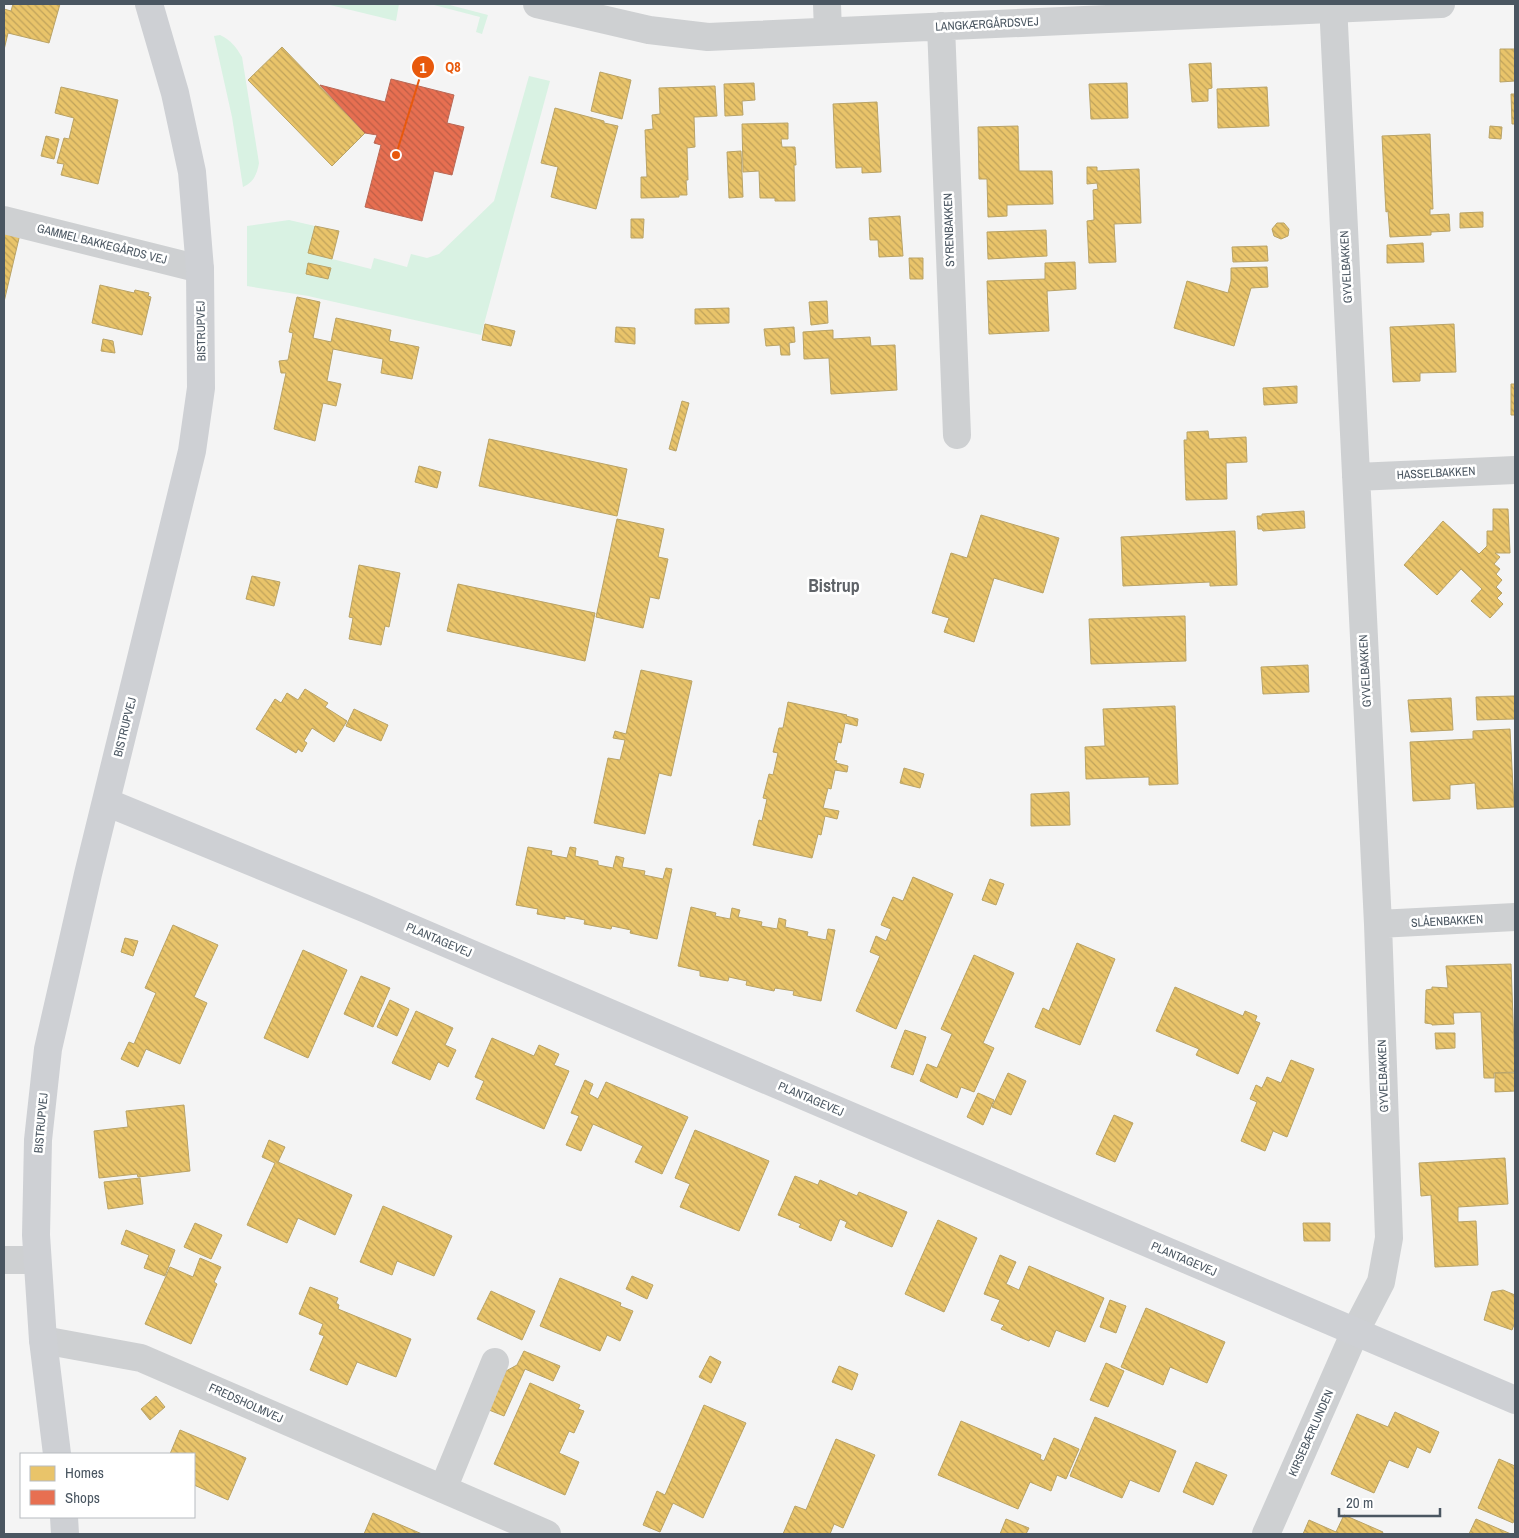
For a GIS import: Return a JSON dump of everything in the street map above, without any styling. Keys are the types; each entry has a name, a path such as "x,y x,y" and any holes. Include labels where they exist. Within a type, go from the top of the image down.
{"street":[{"name":"BISTRUPVEJ","path":"57,1453 43,1340 37,1260 38,1140 48,1049 88,874 192,451 202,388 200,269 192,172 175,92 149,4"},
{"name":"LANGKÆRGÅRDSVEJ","path":"537,4 649,30 708,37 1333,6 1441,4"},
{"path":"827,4 828,31"},
{"name":"GYVELBAKKEN","path":"1333,6 1378,924 1389,1238 1381,1282 1355,1332"},
{"name":"SYRENBAKKEN","path":"941,26 957,435"},
{"name":"GAMMEL BAKKEGÅRDS VEJ","path":"4,220 200,269"},
{"name":"HASSELBAKKEN","path":"1356,477 1515,470"},
{"name":"PLANTAGEVEJ","path":"106,802 364,908 1515,1400"},
{"name":"SLÅENBAKKEN","path":"1378,924 1515,917"},
{"path":"4,1260 37,1260"},
{"name":"KIRSEBÆRLUNDEN","path":"1266,1534 1355,1332"},
{"name":"FREDSHOLMVEJ","path":"43,1340 141,1358 547,1534"},
{"path":"443,1489 495,1362"},
{"path":"64,1518 66,1534"}],"green space":[{"path":"326,4 399,4 396,21"},
{"path":"430,4 446,4 488,15 482,34 476,32 480,17"},
{"path":"220,35 233,44 242,57 259,163 250,183 243,187 232,117 214,36"},
{"path":"529,76 550,81 481,335 308,296 247,286 247,226 289,220 315,226 309,253 371,269 374,258 407,267 411,254 427,258 439,254 494,201"}],"building: Homes":[{"path":"13,4 60,4 49,43 8,33 4,50 4,9 11,11"},
{"path":"282,47 365,133 332,166 248,80"},
{"path":"1500,49 1515,49 1515,81 1500,82"},
{"path":"1211,63 1212,88 1208,89 1208,101 1192,102 1189,64"},
{"path":"600,72 631,80 622,119 591,111"},
{"path":"754,83 755,100 742,101 743,115 725,116 724,84"},
{"path":"1127,83 1128,118 1091,119 1089,84"},
{"path":"715,86 717,116 694,117 695,147 687,148 687,195 641,198 641,177 647,177 645,130 653,129 652,115 660,114 659,88"},
{"path":"61,87 118,100 98,184 61,175 64,164 57,163 64,138 69,139 74,118 55,113"},
{"path":"1267,87 1269,126 1218,128 1217,89"},
{"path":"1511,94 1515,94 1515,124 1512,124"},
{"path":"877,102 881,172 862,173 862,167 836,168 833,104"},
{"path":"555,108 618,126 596,209 551,197 558,167 541,163"},
{"path":"788,123 788,139 781,139 782,147 795,147 795,201 775,201 775,198 760,198 759,171 743,172 742,124"},
{"path":"1018,126 1019,171 1052,171 1053,204 1007,205 1007,216 988,217 987,179 979,179 978,127"},
{"path":"1490,126 1502,127 1501,139 1489,138"},
{"path":"1430,134 1433,209 1430,209 1430,215 1449,214 1450,231 1431,232 1431,235 1390,237 1388,211 1386,212 1382,136"},
{"path":"46,136 59,139 54,159 41,156"},
{"path":"741,151 743,197 729,198 727,152"},
{"path":"1087,167 1097,167 1097,171 1139,169 1141,223 1114,224 1116,262 1089,263 1087,221 1094,220 1093,190 1098,189 1097,183 1087,184"},
{"path":"1483,212 1483,227 1460,228 1460,213"},
{"path":"900,216 903,256 879,257 878,240 870,240 869,218"},
{"path":"631,219 644,219 643,238 631,238"},
{"path":"1277,223 1284,223 1289,229 1288,236 1281,239 1274,236 1272,229"},
{"path":"315,226 339,231 332,259 308,253"},
{"path":"4,230 20,234 4,302"},
{"path":"1046,230 1047,256 988,259 987,232"},
{"path":"1423,243 1424,262 1387,263 1387,245"},
{"path":"1267,246 1268,261 1233,262 1232,247"},
{"path":"909,258 923,258 923,279 910,279"},
{"path":"1075,262 1076,289 1047,291 1049,331 989,334 987,281 1045,279 1045,263"},
{"path":"308,263 331,268 328,279 306,274"},
{"path":"1267,267 1268,287 1251,288 1234,346 1174,328 1187,281 1228,293 1231,281 1231,268"},
{"path":"100,285 134,293 135,290 149,293 148,296 151,297 142,335 92,323"},
{"path":"297,297 320,302 313,338 331,342 336,318 391,330 389,341 419,347 412,379 381,373 383,359 333,349 327,381 341,384 336,406 323,403 315,441 274,429 286,373 281,373 279,361 288,360 293,333 289,332"},
{"path":"827,301 828,323 811,325 809,302"},
{"path":"729,308 729,323 695,324 695,309"},
{"path":"485,324 515,331 511,346 482,340"},
{"path":"1454,324 1456,372 1420,373 1420,381 1393,382 1390,327"},
{"path":"616,327 635,328 635,344 615,342"},
{"path":"794,327 795,342 789,343 790,355 781,355 780,345 766,346 764,329"},
{"path":"833,330 833,339 870,337 871,346 895,345 897,390 831,394 829,358 804,359 803,332"},
{"path":"103,339 113,341 115,353 101,351"},
{"path":"1511,384 1515,384 1515,415 1511,415"},
{"path":"1297,386 1297,403 1264,405 1263,388"},
{"path":"682,401 689,403 676,451 669,449"},
{"path":"1208,431 1209,439 1246,437 1247,462 1226,463 1227,499 1186,500 1184,440 1187,440 1187,432"},
{"path":"489,439 627,469 617,516 479,486"},
{"path":"419,466 441,472 437,488 415,482"},
{"path":"1493,509 1508,509 1510,553 1495,553 1500,557 1494,564 1500,569 1496,574 1502,580 1496,587 1502,593 1497,598 1503,604 1490,618 1471,601 1482,589 1461,569 1437,595 1404,565 1443,521 1479,554 1487,546 1487,531 1493,531"},
{"path":"1304,511 1305,528 1263,531 1258,529 1257,516 1262,516 1262,514"},
{"path":"981,515 1059,538 1043,593 994,578 974,642 944,632 949,618 932,613 951,553 967,558"},
{"path":"617,519 664,529 658,557 668,559 659,599 650,597 643,628 596,617"},
{"path":"1235,531 1237,585 1210,586 1210,582 1123,586 1121,537"},
{"path":"359,565 400,573 389,627 385,626 381,645 349,639 353,618 349,617"},
{"path":"252,576 280,582 274,606 246,599"},
{"path":"458,584 595,613 585,661 447,631"},
{"path":"1185,616 1186,661 1091,664 1089,619"},
{"path":"1308,665 1309,692 1263,694 1261,667"},
{"path":"641,670 692,681 671,776 659,773 645,834 594,823 608,758 620,760 625,740 613,738 615,731 626,734"},
{"path":"305,689 328,703 325,707 347,721 334,742 312,728 304,741 307,743 302,752 298,749 296,753 256,729 275,699 281,703 287,693 298,700"},
{"path":"1515,696 1515,719 1477,720 1476,697"},
{"path":"1451,698 1453,730 1411,732 1408,700"},
{"path":"788,702 858,719 857,726 845,723 841,743 838,742 834,760 837,761 836,763 848,766 847,772 835,770 831,789 828,788 823,808 839,811 837,819 825,816 821,835 818,834 812,858 753,845 759,820 762,821 767,799 763,798 769,774 773,775 778,753 773,752 779,728 783,728"},
{"path":"1175,706 1178,784 1149,785 1149,777 1086,779 1085,747 1105,746 1103,709"},
{"path":"354,709 388,725 381,741 346,726"},
{"path":"1510,729 1514,807 1477,809 1475,783 1450,785 1450,799 1413,801 1410,742 1473,739 1473,731"},
{"path":"904,768 924,774 920,788 900,783"},
{"path":"1069,792 1070,825 1031,826 1031,794"},
{"path":"528,847 552,851 551,855 567,858 570,847 576,848 575,856 598,861 598,865 613,868 616,856 624,858 622,867 645,871 644,875 663,879 666,868 672,869 657,939 630,933 631,930 612,926 611,929 584,924 585,920 537,914 538,909 516,905"},
{"path":"913,877 953,894 896,1029 856,1011 880,956 870,952 876,936 886,941 891,929 881,925 893,897 903,901"},
{"path":"990,879 1004,884 996,905 982,900"},
{"path":"691,907 716,913 715,916 730,919 732,908 740,910 738,917 762,922 761,926 777,929 779,918 786,920 785,927 808,932 807,936 826,940 828,929 835,930 821,1001 793,995 794,991 775,988 774,991 746,985 747,981 729,977 728,981 700,976 700,971 678,966"},
{"path":"173,925 218,945 194,997 207,1003 180,1064 146,1049 138,1067 121,1059 129,1042 134,1044 156,993 145,988"},
{"path":"125,938 138,941 133,956 121,952"},
{"path":"1077,943 1115,959 1080,1045 1035,1027 1043,1008 1049,1011"},
{"path":"303,950 347,970 308,1058 264,1038"},
{"path":"974,955 1014,973 983,1043 994,1048 974,1092 961,1087 957,1098 920,1081 927,1064 937,1068 952,1034 941,1029"},
{"path":"1511,964 1515,1072 1494,1073 1494,1078 1484,1078 1481,1012 1453,1013 1454,1024 1432,1025 1425,1023 1426,990 1432,989 1432,987 1448,988 1446,966"},
{"path":"361,976 390,988 373,1027 344,1014"},
{"path":"1175,987 1243,1016 1245,1011 1257,1016 1255,1021 1260,1023 1238,1074 1196,1055 1199,1049 1156,1031"},
{"path":"390,1000 409,1009 397,1036 377,1027"},
{"path":"416,1011 453,1028 445,1045 456,1050 448,1067 438,1062 430,1080 392,1063"},
{"path":"905,1030 926,1037 913,1075 891,1067"},
{"path":"1435,1033 1455,1033 1455,1048 1436,1049"},
{"path":"492,1038 534,1056 539,1045 559,1054 554,1065 569,1071 544,1129 476,1099 484,1081 475,1077"},
{"path":"1291,1060 1314,1069 1287,1137 1273,1131 1265,1151 1241,1141 1257,1102 1250,1099 1256,1085 1262,1088 1267,1077 1281,1083"},
{"path":"1008,1073 1026,1081 1011,1115 992,1107"},
{"path":"1495,1073 1515,1073 1515,1091 1495,1092"},
{"path":"585,1080 593,1084 589,1094 598,1099 606,1082 688,1117 662,1174 635,1162 643,1146 593,1124 581,1151 566,1145 579,1116 571,1113"},
{"path":"978,1093 994,1100 983,1125 967,1117"},
{"path":"184,1105 190,1171 138,1177 137,1174 99,1178 94,1131 128,1127 126,1111"},
{"path":"1114,1115 1133,1123 1115,1162 1096,1154"},
{"path":"695,1130 769,1161 739,1231 680,1207 690,1184 675,1178"},
{"path":"269,1140 285,1147 278,1162 352,1195 335,1235 298,1218 287,1243 247,1225 275,1163 262,1157"},
{"path":"1505,1158 1508,1204 1458,1207 1458,1222 1476,1221 1478,1265 1435,1267 1431,1195 1421,1196 1419,1163"},
{"path":"795,1176 818,1185 820,1180 857,1196 859,1192 907,1212 892,1247 845,1227 847,1222 840,1219 831,1241 799,1227 801,1224 778,1215"},
{"path":"140,1178 143,1204 108,1209 104,1182"},
{"path":"383,1206 452,1236 434,1276 397,1261 392,1275 360,1262"},
{"path":"938,1220 977,1238 944,1312 905,1294"},
{"path":"195,1223 222,1235 211,1259 184,1247"},
{"path":"1303,1223 1330,1223 1330,1241 1304,1241"},
{"path":"126,1230 175,1250 165,1276 144,1268 149,1255 121,1244"},
{"path":"1000,1255 1016,1262 1006,1284 1019,1290 1029,1266 1104,1298 1085,1342 1056,1330 1049,1347 1001,1329 1004,1325 991,1320 1000,1300 984,1294"},
{"path":"200,1258 221,1267 214,1282 217,1284 191,1344 145,1324 170,1267 193,1277"},
{"path":"632,1276 653,1285 647,1299 626,1289"},
{"path":"560,1278 621,1303 620,1306 633,1311 620,1341 607,1335 600,1351 540,1326"},
{"path":"310,1287 338,1298 336,1303 339,1305 338,1309 411,1339 396,1377 357,1362 347,1385 310,1370 324,1336 319,1334 323,1324 299,1314"},
{"path":"1503,1290 1515,1295 1515,1322 1512,1330 1484,1320 1492,1292"},
{"path":"491,1291 535,1311 522,1340 477,1319"},
{"path":"1110,1300 1126,1306 1116,1333 1100,1327"},
{"path":"1146,1308 1225,1342 1207,1383 1170,1367 1163,1385 1121,1367"},
{"path":"524,1351 560,1366 553,1381 525,1369 504,1416 489,1410 506,1371 517,1365"},
{"path":"710,1356 721,1362 711,1383 699,1377"},
{"path":"1106,1363 1124,1371 1108,1407 1090,1400"},
{"path":"839,1366 858,1374 852,1390 832,1382"},
{"path":"530,1383 580,1405 578,1409 584,1411 574,1433 569,1431 559,1453 579,1462 565,1495 494,1464"},
{"path":"156,1396 165,1407 150,1420 141,1409"},
{"path":"704,1405 746,1423 703,1518 673,1503 660,1532 643,1525 657,1491 665,1495"},
{"path":"1395,1412 1439,1432 1430,1453 1417,1447 1408,1468 1389,1460 1374,1493 1331,1474 1357,1414 1388,1427"},
{"path":"1095,1417 1176,1451 1159,1492 1130,1480 1122,1498 1070,1476"},
{"path":"961,1421 1041,1455 1040,1459 1044,1461 1054,1438 1079,1449 1066,1479 1057,1475 1051,1491 1030,1482 1018,1509 938,1475"},
{"path":"180,1430 246,1458 228,1500 195,1485 195,1453 170,1453"},
{"path":"836,1439 875,1455 843,1528 834,1524 830,1534 783,1534 795,1506 806,1510"},
{"path":"1499,1459 1515,1466 1515,1518 1513,1523 1478,1508"},
{"path":"1196,1462 1227,1475 1213,1505 1183,1492"},
{"path":"373,1513 422,1534 364,1534"},
{"path":"1344,1515 1383,1532 1382,1534 1303,1534 1309,1520 1336,1532"},
{"path":"1006,1519 1029,1528 1026,1534 1000,1534"},
{"path":"1476,1519 1511,1534 1469,1534"}],"building: Shops":[{"path":"391,79 454,95 447,123 464,127 452,175 434,171 422,221 365,207 381,145 374,143 377,135 365,133 320,85 385,102"}],"place":[{"name":"Q8","path":"396,155"}],"district":[{"name":"Bistrup","path":"834,586"}]}
